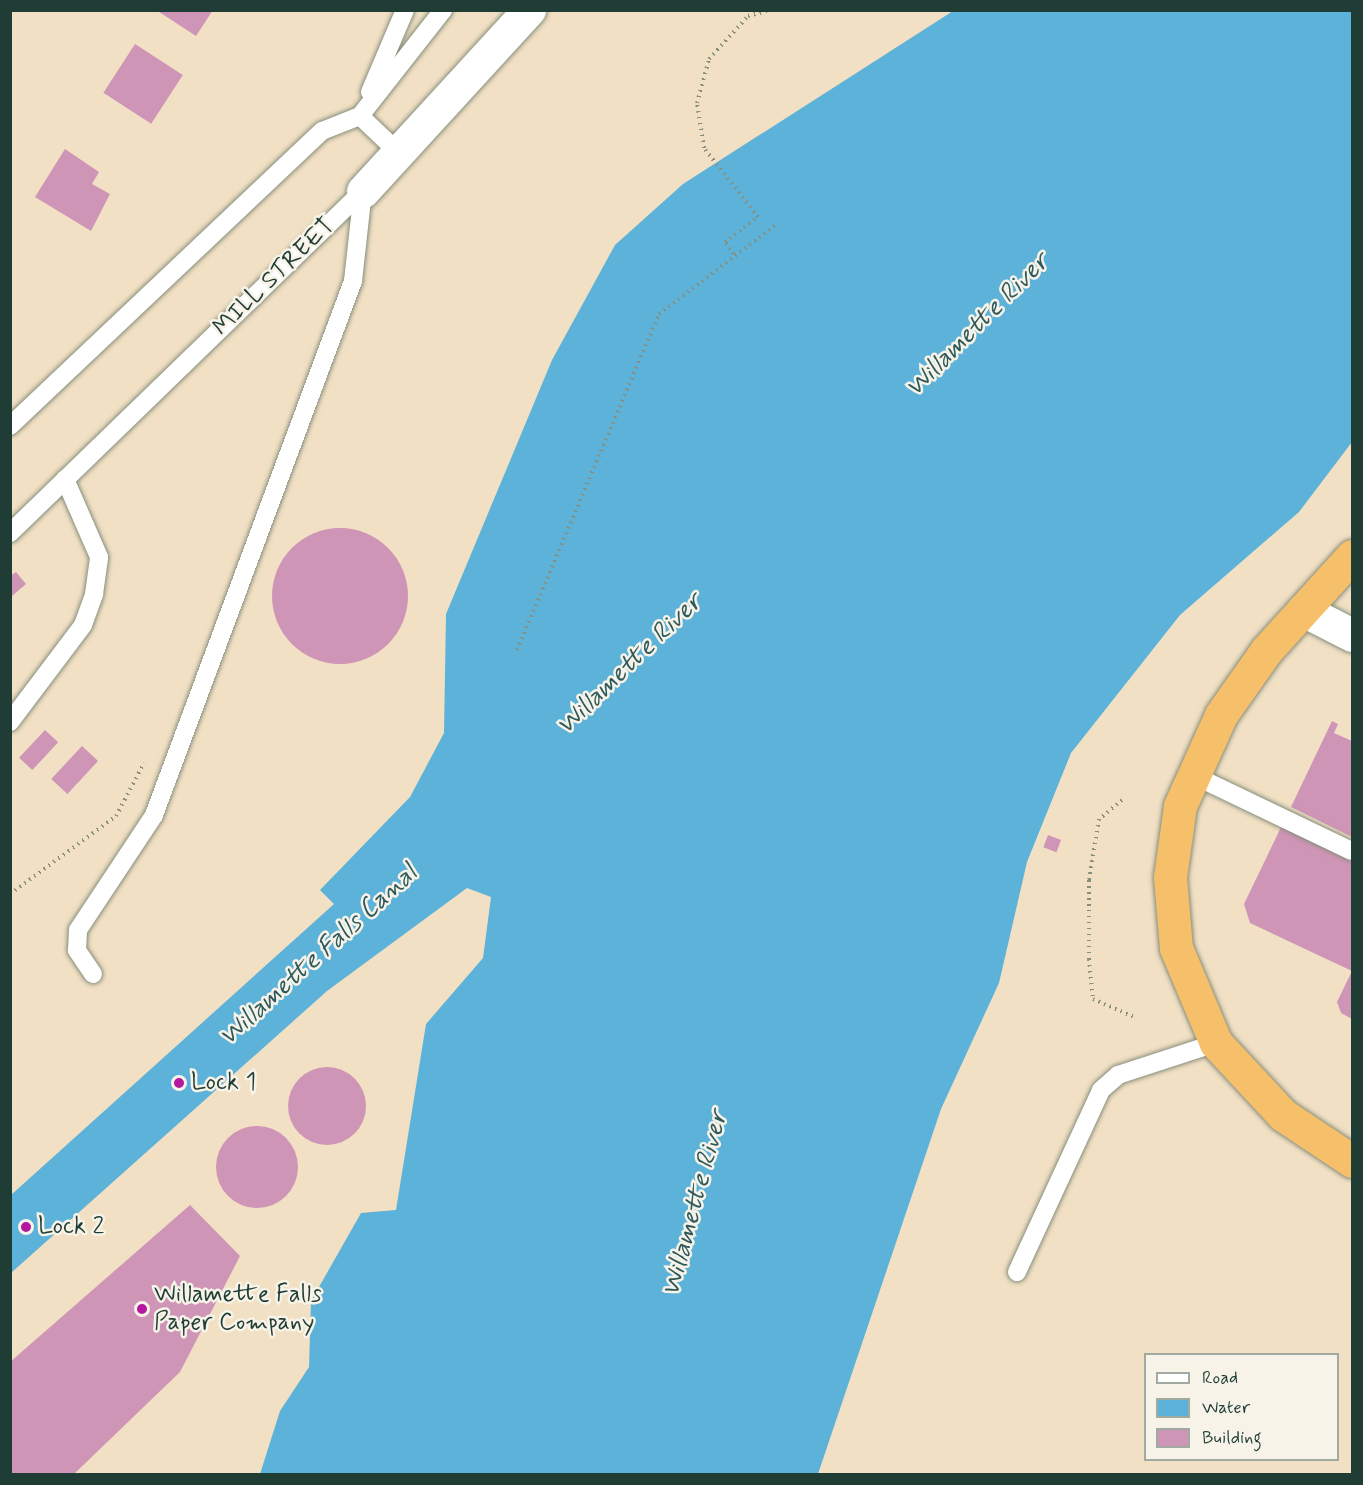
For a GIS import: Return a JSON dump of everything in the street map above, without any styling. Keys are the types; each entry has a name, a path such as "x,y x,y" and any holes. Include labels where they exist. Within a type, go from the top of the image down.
{"highway":[{"path":"1353,556 1303,610 1241,685 1191,774 1174,835 1172,919 1187,983 1216,1043 1283,1115 1353,1161"}],"street":[{"name":"MILL STREET","path":"363,191 529,10"},
{"path":"1303,610 1353,635"}],"lane":[{"path":"360,116 405,10"},
{"path":"10,426 322,131 360,116 443,10"},
{"path":"360,116 399,153"},
{"path":"93,974 77,950 78,930 154,815 353,281 363,191"},
{"name":"MILL STREET","path":"10,533 363,191"},
{"path":"10,722 83,625 94,594 99,557 65,479"},
{"path":"1191,774 1353,850"},
{"path":"1017,1272 1101,1090 1118,1075 1216,1043"}],"path":[{"path":"734,254 725,242 758,217 704,148 697,102 710,59 748,16 770,10"},
{"path":"517,650 659,314 734,254 778,223"},
{"path":"10,894 116,816 149,754"},
{"path":"1122,800 1099,819 1089,880 1089,959 1093,999 1134,1017"}],"water":[{"path":"953,11 1352,11 1352,442 1299,512 1180,615 1071,753 1027,862 999,983 941,1109 818,1474 260,1474 280,1411 309,1367 311,1301 361,1213 396,1210 426,1024 483,958 491,897 467,888 327,991 11,1273 11,1195 334,904 320,890 410,797 444,733 446,614 552,360 615,245 683,184"}],"building":[{"path":"156,10 213,10 196,36"},
{"path":"135,44 183,75 151,124 103,93"},
{"path":"65,149 99,172 92,184 110,194 91,231 35,197"},
{"path":"340,528 366,533 378,539 388,548 397,558 403,570 408,596 403,622 397,634 388,644 378,653 366,659 340,664 314,659 302,653 292,644 283,634 277,622 272,596 277,570 283,558 292,548 302,539 314,533"},
{"path":"16,572 26,584 12,596 10,576"},
{"path":"1332,721 1338,724 1334,733 1352,741 1352,837 1291,807"},
{"path":"45,730 58,742 32,770 19,758"},
{"path":"82,746 98,761 67,794 51,779"},
{"path":"1284,821 1352,854 1352,971 1250,923 1244,904"},
{"path":"1048,835 1061,840 1056,852 1043,847"},
{"path":"1352,971 1352,1019 1341,1013 1337,1002"},
{"path":"319,1067 335,1067 349,1073 360,1084 366,1098 366,1114 360,1128 349,1139 335,1145 319,1145 305,1139 294,1128 288,1114 288,1098 294,1084 305,1073"},
{"path":"257,1126 273,1130 286,1138 294,1151 298,1167 294,1183 286,1196 273,1204 257,1208 241,1204 228,1196 220,1183 216,1167 220,1151 228,1138 241,1130"},
{"name":"Willamette Falls Paper Company","path":"190,1205 240,1256 180,1372 74,1474 10,1474 10,1362"}],"place":[{"name":"Lock 1","path":"179,1083"},
{"name":"Lock 2","path":"26,1227"},
{"name":"Willamette Falls Paper Company","path":"142,1309"}],"water label":[{"name":"Willamette River","path":"978,326"},
{"name":"Willamette River","path":"630,665"},
{"name":"Willamette Falls Canal","path":"319,956"},
{"name":"Willamette River","path":"696,1204"}]}
